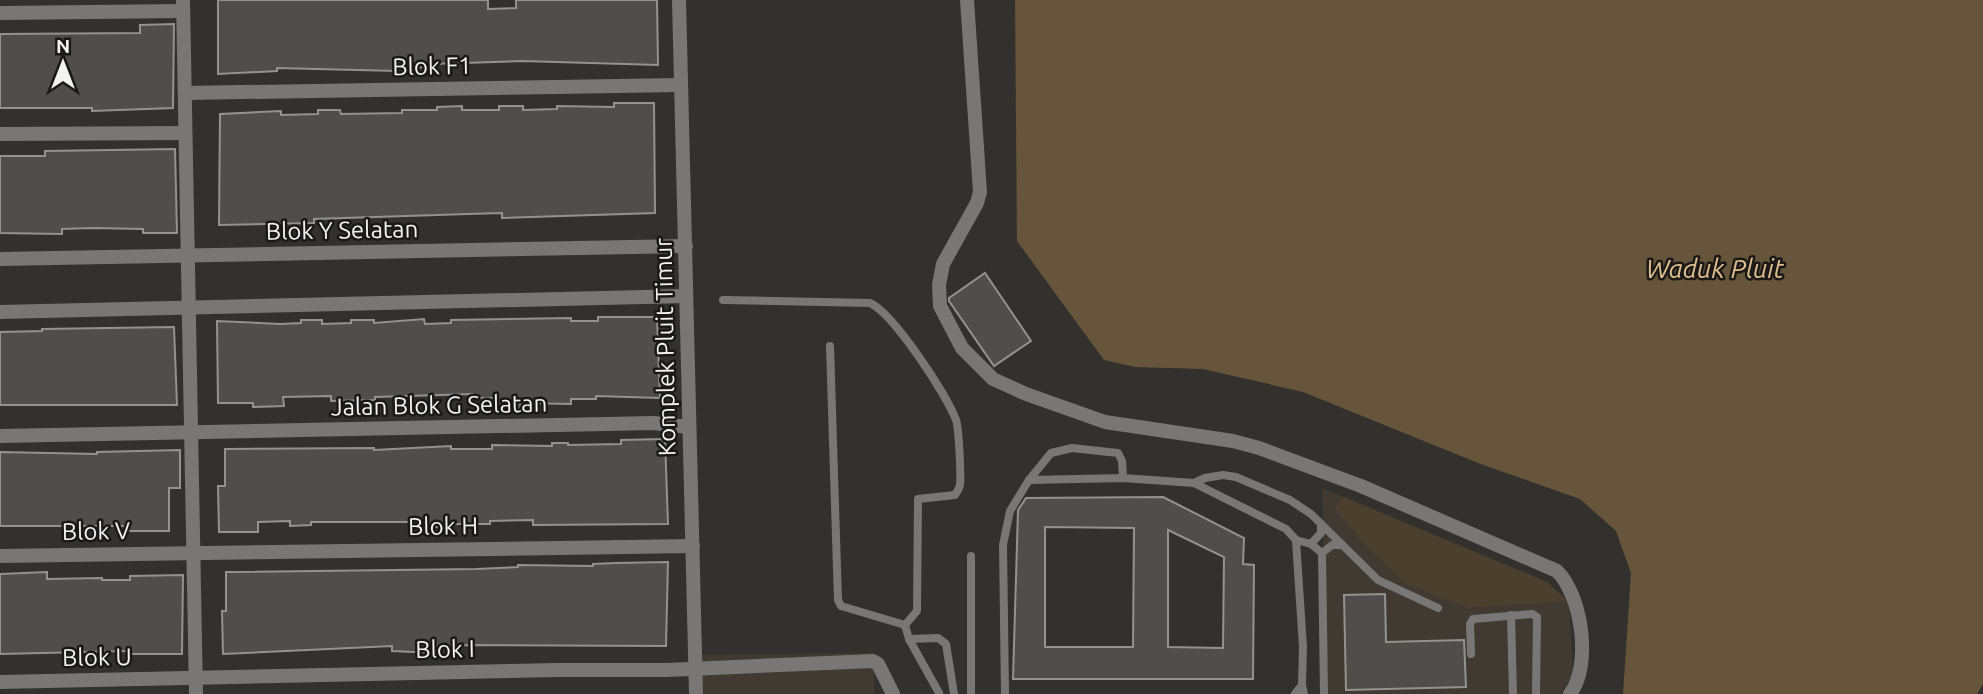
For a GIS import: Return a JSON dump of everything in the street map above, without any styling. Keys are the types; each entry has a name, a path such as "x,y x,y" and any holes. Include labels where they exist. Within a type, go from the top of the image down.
{"street":[{"name":"Komplek Pluit Timur","path":"679,0 696,694"},
{"path":"967,0 980,192 977,203 943,264 939,285 940,306 962,348 993,379 1026,394 1105,422 1233,441 1259,448 1361,486 1557,572 1572,592 1579,622 1581,671 1570,694"},
{"path":"0,13 183,6 196,694"},
{"name":"Blok F1","path":"185,93 681,85"},
{"path":"0,134 185,133"},
{"name":"Blok Y Selatan","path":"0,259 686,246"},
{"path":"0,312 686,296"},
{"name":"Jalan Blok G Selatan","path":"0,436 654,423 688,427"},
{"name":"Blok H","path":"193,552 693,545"},
{"name":"Blok V","path":"0,556 193,552"},
{"name":"Blok I","path":"196,678 696,669 873,662 878,664 881,671"},
{"path":"881,671 881,694"},
{"path":"881,671 893,694"},
{"name":"Blok U","path":"0,682 196,678"}],"lane":[{"path":"723,300 874,304 909,344 936,384 957,422 960,485 955,495 918,499 917,611 905,625"},
{"path":"830,346 838,600 841,606 905,625"},
{"path":"1005,694 1003,537 1010,510 1051,453 1072,448 1118,453 1122,461 1123,478"},
{"path":"1194,483 1223,475 1236,477 1290,500 1321,524 1378,580 1438,608"},
{"path":"1029,480 1123,478 1194,483 1274,522 1286,529 1296,540 1311,544 1322,553 1324,694"},
{"path":"1311,544 1321,533 1321,524"},
{"path":"1295,694 1303,690 1296,540"},
{"path":"1322,553 1332,545 1342,545"},
{"path":"971,556 971,694"},
{"path":"1471,654 1470,624 1473,618 1532,614 1537,617 1536,694"},
{"path":"1511,615 1513,694"},
{"path":"905,625 909,639 940,694"},
{"path":"909,639 938,638 946,644 954,694"}],"shaded area":[{"path":"1322,488 1547,582 1568,601 1573,674 1561,694 1328,694"},
{"path":"1344,497 1547,582 1568,601 1469,608 1406,584 1360,539 1335,509"},
{"path":"874,653 874,694 693,694 692,655"}],"water":[{"name":"Waduk Pluit","path":"1015,0 1983,0 1983,684 1977,694 1623,694 1631,573 1616,531 1580,499 1478,463 1303,392 1203,369 1135,367 1104,360 1017,241"}],"building":[{"path":"218,0 488,0 488,9 516,8 516,0 657,0 658,65 522,61 433,64 433,67 397,68 397,71 277,68 277,71 218,74"},
{"path":"174,24 173,108 92,111 92,108 0,108 0,34 140,33 140,25"},
{"path":"614,103 654,103 655,213 502,218 502,213 219,225 220,114 281,111 281,115 318,114 318,110 340,110 341,114 402,113 402,110 437,110 437,107 462,106 462,110 499,110 499,106 523,106 523,110 557,109 557,106 614,107"},
{"path":"175,149 177,233 92,228 62,229 62,234 0,233 0,156 45,156 45,151"},
{"path":"985,273 1031,341 994,366 949,301 949,298"},
{"path":"598,317 657,317 660,398 596,396 596,399 571,399 571,404 520,403 521,409 498,409 497,398 473,398 473,394 331,401 331,396 283,397 284,406 253,407 253,403 218,403 217,321 281,324 322,320 322,324 351,323 351,320 374,320 374,323 424,319 425,324 451,323 451,320 571,318 571,321 598,321"},
{"path":"174,327 177,405 0,405 0,332"},
{"path":"665,439 668,524 533,525 533,520 450,524 451,527 409,525 409,522 311,522 311,525 290,526 290,521 258,522 258,532 219,532 218,486 225,486 225,449 374,450 451,446 451,449 492,449 492,445 621,444 621,440"},
{"path":"180,450 180,488 169,488 169,531 124,531 124,526 0,526 0,452 97,454"},
{"path":"1163,497 1244,538 1243,564 1254,565 1253,679 1013,679 1018,510 1026,498","holes":["1045,527 1134,528 1133,647 1045,647","1168,530 1224,557 1223,648 1168,647"]},
{"path":"668,562 666,646 435,646 435,653 392,651 392,646 223,654 222,611 226,611 226,572 476,569 518,565 593,566"},
{"path":"47,572 47,579 130,580 130,576 183,575 182,654 127,654 127,651 0,654 0,574"},
{"path":"1385,594 1386,642 1464,640 1466,687 1346,690 1344,595"}]}
